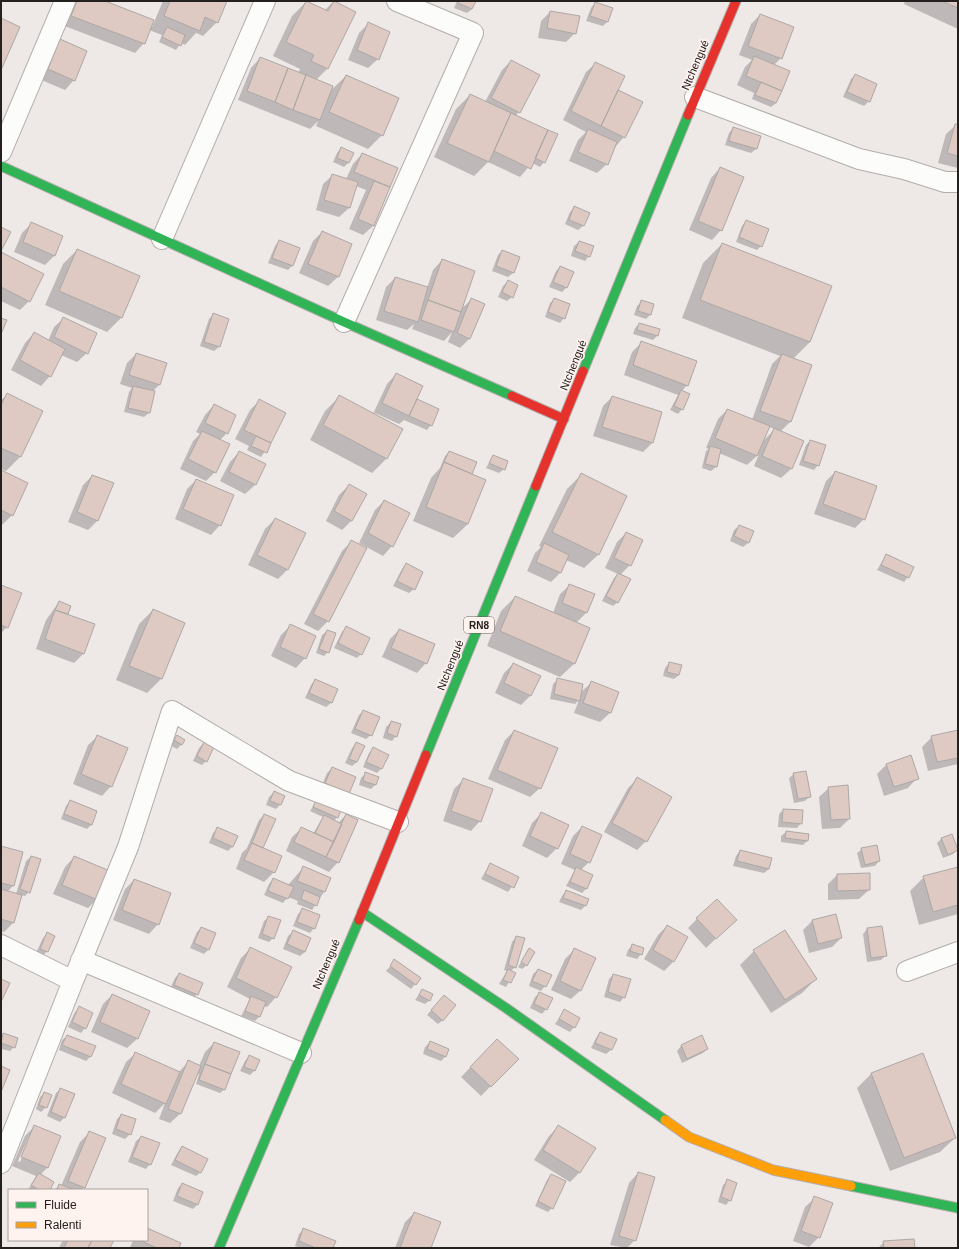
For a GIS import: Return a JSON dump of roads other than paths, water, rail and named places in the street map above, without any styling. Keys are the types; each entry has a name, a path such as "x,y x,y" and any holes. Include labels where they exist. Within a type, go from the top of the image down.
{"main road":[{"name":"Ntchengué","path":"219,1248 362,912 695,97 736,1"},
{"path":"1,166 344,322 564,419"},
{"path":"362,912 506,1008 689,1137 773,1170 958,1208"}],"street":[{"path":"1,152 65,1"},
{"path":"162,239 265,1"},
{"path":"344,322 474,33 397,1"},
{"path":"695,97 859,159 904,169 945,182 958,182"},
{"path":"1,1163 81,960 128,848 172,711 289,781 398,822"},
{"path":"1,945 73,981"},
{"path":"907,971 958,952"},
{"path":"81,960 301,1053"}]}
